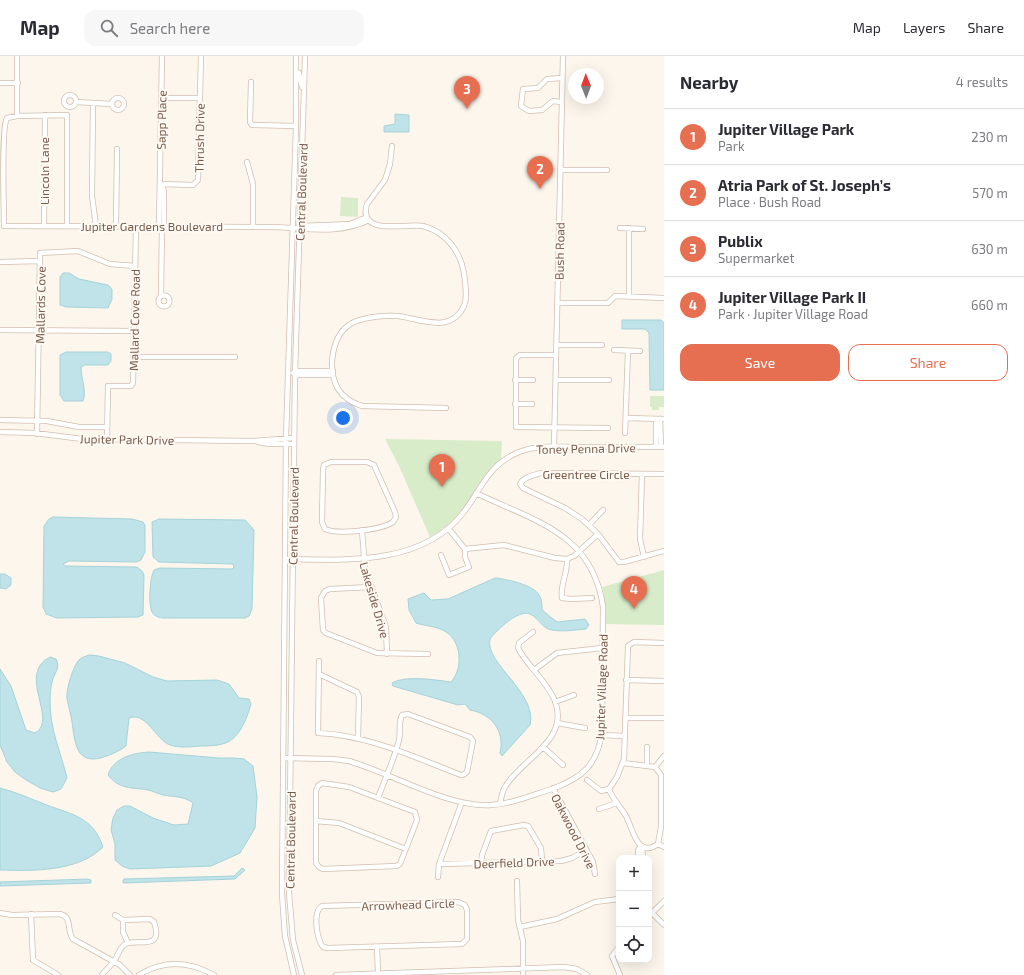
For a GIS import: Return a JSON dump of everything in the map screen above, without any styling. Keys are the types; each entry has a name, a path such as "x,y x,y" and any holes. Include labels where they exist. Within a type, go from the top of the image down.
{"street":[{"path":"17,116 18,56"},
{"name":"Sapp Place","path":"161,296 164,191 161,184 162,56"},
{"name":"Thrush Drive","path":"161,184 193,185 198,180 201,56"},
{"name":"Central Boulevard","path":"294,975 285,936 283,911 283,758 286,438 296,137 296,56"},
{"name":"Central Boulevard","path":"302,975 293,940 290,908 295,373 305,56"},
{"name":"Bush Road","path":"554,447 562,56"},
{"path":"296,71 299,73 301,79 304,103"},
{"path":"562,78 547,79 538,88 523,89 521,106 529,111 542,110 553,101 562,102"},
{"path":"251,82 250,122 252,125 296,126"},
{"path":"0,83 18,83"},
{"path":"162,98 200,98"},
{"path":"76,102 112,104"},
{"path":"93,102 92,196 96,226"},
{"name":"Lincoln Lane","path":"44,226 45,115"},
{"path":"2,141 5,121 7,118 17,116 67,115 67,226"},
{"path":"296,137 303,136"},
{"name":"Jupiter Gardens Boulevard","path":"2,141 4,226 300,227 310,229 341,229 356,226 368,218"},
{"path":"392,146 388,172 380,188 367,204 366,212 368,218 375,224 388,227 421,226 433,230 444,237 456,250 462,263 466,295 460,311 451,320 441,323 431,323 389,316 352,323 341,332 336,341 333,373 338,389 343,396 362,406 446,408"},
{"path":"116,226 117,149"},
{"path":"247,162 254,184 253,227"},
{"path":"560,170 607,170"},
{"name":"Mallard Cove Road","path":"107,439 108,386 131,386 133,383 136,226"},
{"path":"620,228 643,229"},
{"path":"629,228 629,296"},
{"name":"Mallards Cove","path":"36,434 40,252 78,251 110,264 135,266"},
{"path":"0,262 40,262"},
{"path":"558,303 608,303 615,296 664,298"},
{"path":"0,330 134,331"},
{"path":"556,345 602,345"},
{"path":"614,350 640,351"},
{"path":"625,433 628,351"},
{"path":"556,355 518,356 516,360 515,380 516,427 608,428"},
{"path":"133,357 235,357"},
{"path":"288,373 295,373 298,375 333,373"},
{"path":"515,380 533,380"},
{"path":"556,380 609,380"},
{"path":"515,404 532,404"},
{"path":"626,418 662,419"},
{"path":"656,447 656,423 662,419"},
{"path":"662,419 661,425 663,447"},
{"path":"0,420 36,420 79,427 107,427"},
{"name":"Jupiter Park Drive","path":"0,432 82,439 254,441 294,438"},
{"name":"Jupiter Park Drive","path":"254,441 270,444 294,444"},
{"name":"Toney Penna Drive","path":"285,559 363,559 410,548 431,539 448,528 462,515 491,471 510,456 532,449 554,447 663,447"},
{"path":"330,462 367,462 374,465 396,517 391,524 362,530 330,531 324,527 322,522 323,470 326,464 330,462"},
{"name":"Greentree Circle","path":"664,474 549,473 534,475 520,482 523,488 565,508 589,525 598,534 619,562 664,551"},
{"path":"642,474 640,539 644,557"},
{"name":"Jupiter Village Road","path":"283,758 343,760 462,802 483,805 500,804 553,788 576,779 584,772 596,755 602,735 603,606 600,587 592,569 580,550 569,540 552,529 476,493"},
{"path":"589,525 603,510"},
{"path":"441,555 449,575 469,566 465,557 465,549 448,528"},
{"name":"Lakeside Drive","path":"362,530 363,559 370,587 386,627 387,654 428,654"},
{"path":"465,549 504,545 555,558 567,559 598,534"},
{"path":"567,559 568,569 561,586 562,598 592,598"},
{"path":"370,587 330,589 325,591 321,598 321,627 326,633 370,651 387,654"},
{"path":"500,804 507,784 543,747 551,737 557,723 555,702 518,648 519,643 533,632"},
{"path":"587,780 601,791 609,789 617,777 623,763 627,648 629,644 664,643"},
{"path":"534,670 556,653 602,648"},
{"path":"319,661 318,733 358,737 396,750 463,775 467,772 473,744 470,737 405,714 400,718 400,734 396,750 378,798"},
{"path":"319,674 357,692 358,737"},
{"path":"626,680 664,681"},
{"path":"555,702 574,695"},
{"path":"625,718 664,718"},
{"path":"557,723 585,728"},
{"path":"602,735 625,736"},
{"path":"543,747 563,765"},
{"path":"647,747 647,765"},
{"path":"655,766 664,756"},
{"path":"623,763 655,766 661,775 661,827 658,844"},
{"path":"322,783 344,786 378,798 413,811 416,814 417,820 401,862 396,866 321,868 316,863 316,790 318,786 322,783"},
{"name":"Oakwood Drive","path":"553,788 594,864 596,874"},
{"path":"609,789 625,815 634,837 642,846 649,848 658,844"},
{"path":"438,877 439,864 462,802"},
{"path":"599,809 617,803"},
{"path":"316,821 338,823 406,848"},
{"path":"481,863 482,855 490,833 493,829 524,825 530,828 540,845 542,861"},
{"path":"658,844 664,847"},
{"path":"638,855 638,850 642,846"},
{"path":"642,846 643,855"},
{"name":"Deerfield Drive","path":"439,864 564,860 586,850"},
{"path":"517,881 520,927 523,941 522,972"},
{"path":"520,927 557,919 596,902 616,899"},
{"path":"652,911 664,901"},
{"name":"Arrowhead Circle","path":"458,902 466,907 467,939 462,944 377,947 324,947 320,942 316,915 318,909 322,906 458,902"},
{"path":"0,913 12,916 30,914 64,915 69,921 70,935 73,939 114,961 130,975"},
{"path":"30,914 33,960 58,975"},
{"path":"102,975 114,961 121,948 128,943 144,944 154,939 156,928 150,919 123,920 115,915"},
{"path":"652,915 664,926"},
{"path":"123,920 123,932 128,943"},
{"path":"377,947 378,972"},
{"path":"616,951 612,956 620,975"},
{"path":"139,975 156,967 175,964 192,966 214,975"},
{"path":"336,975 378,972 522,972 569,967 587,975"}],"green space":[{"path":"341,197 358,198 358,217 340,216"},
{"path":"650,396 664,396 664,407 659,407 659,410 652,410 652,407 650,407"},
{"path":"385,439 502,441 501,459 485,475 467,504 455,519 430,537 399,466"},
{"path":"664,570 664,625 604,624 604,594 602,587"}],"water":[{"path":"395,114 409,115 409,132 384,132 384,126 395,124"},
{"path":"63,273 69,273 79,279 108,285 112,289 112,299 108,308 66,307 60,305 60,277"},
{"path":"622,320 661,320 664,323 664,390 650,390 649,333 645,329 622,329"},
{"path":"66,352 108,352 111,354 111,361 108,365 85,365 81,367 84,389 83,401 64,401 60,395 60,355"},
{"path":"53,517 132,519 143,522 145,525 145,552 141,560 136,562 69,561 63,564 65,566 137,567 144,575 143,615 138,617 57,618 46,614 43,607 44,526 49,519"},
{"path":"159,519 245,520 254,530 252,609 249,616 245,618 162,618 158,617 152,612 150,591 151,578 154,570 160,568 232,569 234,567 233,564 159,562 153,557 152,522"},
{"path":"0,574 5,574 11,578 11,585 6,589 0,588"},
{"path":"495,578 519,583 532,588 541,598 542,610 557,622 585,619 589,625 586,629 556,631 548,629 533,616 525,613 508,622 490,639 490,648 495,658 526,701 530,713 530,725 502,756 500,753 501,738 499,731 485,715 470,710 465,704 458,705 393,686 392,683 405,679 429,679 451,682 458,670 458,649 451,636 439,628 416,623 409,610 408,599 424,593 431,600 448,599"},
{"path":"90,655 125,663 153,677 167,681 217,680 229,684 239,698 249,699 251,704 247,716 238,734 228,742 215,746 186,747 170,745 160,738 146,722 135,717 129,718 126,746 119,751 104,757 95,759 88,758 82,755 76,745 72,719 67,701 67,694 74,667 81,658"},
{"path":"50,657 56,659 58,665 52,682 50,711 56,740 67,778 61,789 53,792 40,788 15,772 7,762 0,745 0,669 11,686 26,730 35,733 41,727 43,718 37,685 37,674 41,665"},
{"path":"149,752 244,759 253,766 257,797 255,828 240,853 211,866 130,869 122,866 115,860 115,844 111,830 113,818 117,810 124,806 130,806 153,818 174,825 188,824 193,803 190,801 182,798 161,795 148,790 121,786 112,780 108,775 114,764 124,758 130,755"},
{"path":"0,788 81,818 94,829 103,847 93,855 68,866 40,870 0,870"},
{"path":"242,868 245,870 235,879 123,883 124,879 234,876"},
{"path":"91,880 91,883 0,886 0,882"}],"place":[{"name":"Publix","path":"467,109"},
{"name":"Atria Park of St. Joseph’s","path":"540,189"},
{"name":"Jupiter Village Park","path":"442,487"},
{"name":"Jupiter Village Park II","path":"634,609"}]}
